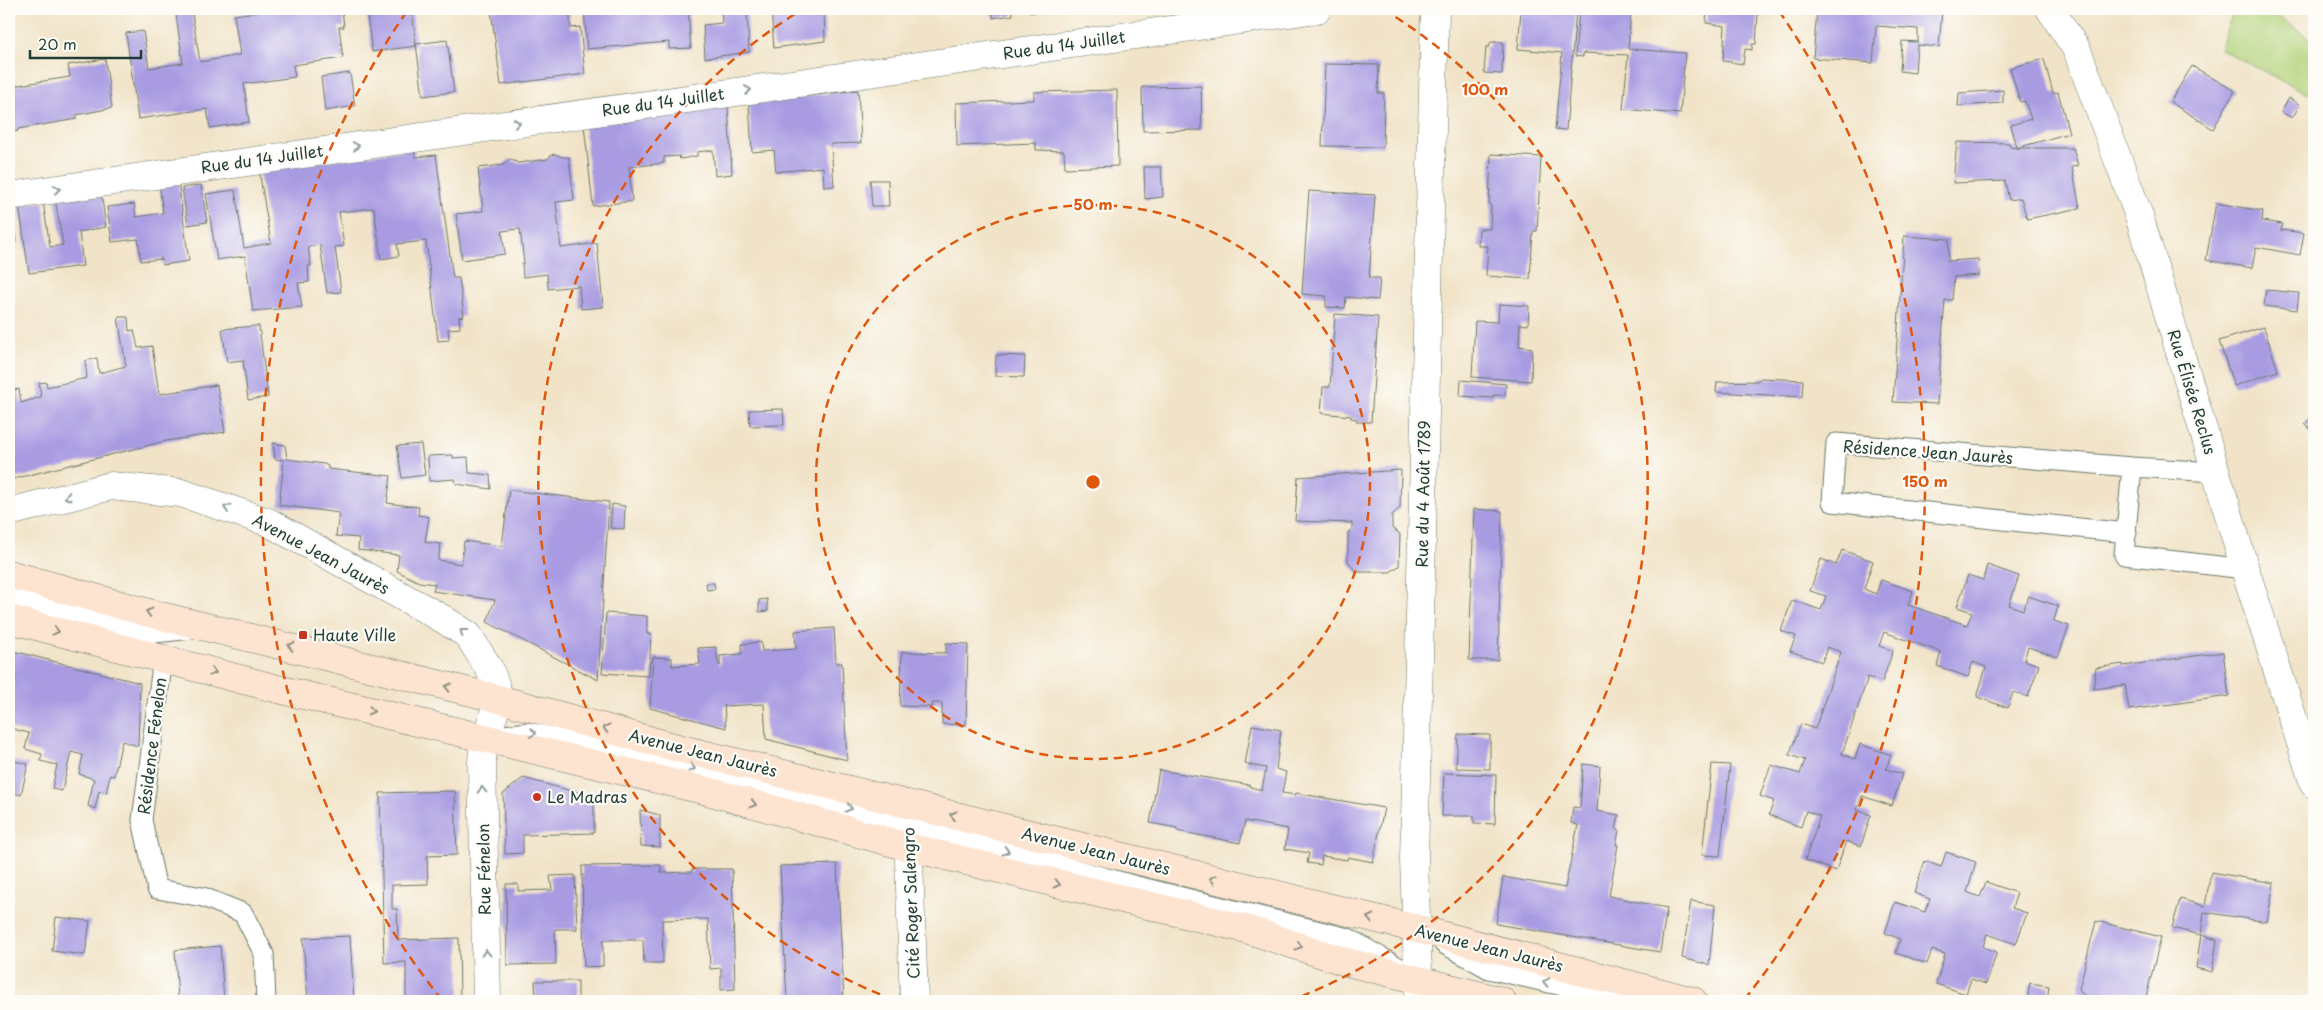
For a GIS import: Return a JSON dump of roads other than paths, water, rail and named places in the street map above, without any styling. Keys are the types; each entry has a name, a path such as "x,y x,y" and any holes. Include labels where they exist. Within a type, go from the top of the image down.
{"main road":[{"name":"Avenue Jean Jaurès","path":"9,574 149,613 213,627 499,699 674,747 908,825 1343,961 1419,990 1502,1001"},
{"name":"Avenue Jean Jaurès","path":"9,619 278,689 707,791 908,825 1418,929 1693,1001"}],"street":[{"name":"Rue du 14 Juillet","path":"9,196 1317,9"},
{"name":"Rue du 4 Août 1789","path":"1419,990 1414,860 1435,9"},
{"name":"Rue Élisée Reclus","path":"2050,9 2077,50 2138,216 2245,569 2314,784"},
{"name":"Avenue Jean Jaurès","path":"9,512 110,486 181,493 268,522 443,619 468,635 490,670 499,699"},
{"path":"485,738 499,699"},
{"name":"Rue Fénelon","path":"485,738 482,764 487,1001"},
{"name":"Cité Roger Salengro","path":"908,825 914,1001"}],"lane":[{"name":"Résidence Jean Jaurès","path":"2126,533 1832,502 1836,443 2216,472"},
{"path":"2132,467 2124,555 2245,569"},
{"path":"9,598 155,633 213,627"},
{"name":"Résidence Fénelon","path":"163,658 142,820 157,889 203,897 242,913 264,954 266,1001"},
{"path":"1418,929 1489,969 1628,1001"}],"place":[{"name":"Haute Ville","path":"303,635"},
{"name":"Le Madras","path":"537,797"}]}
